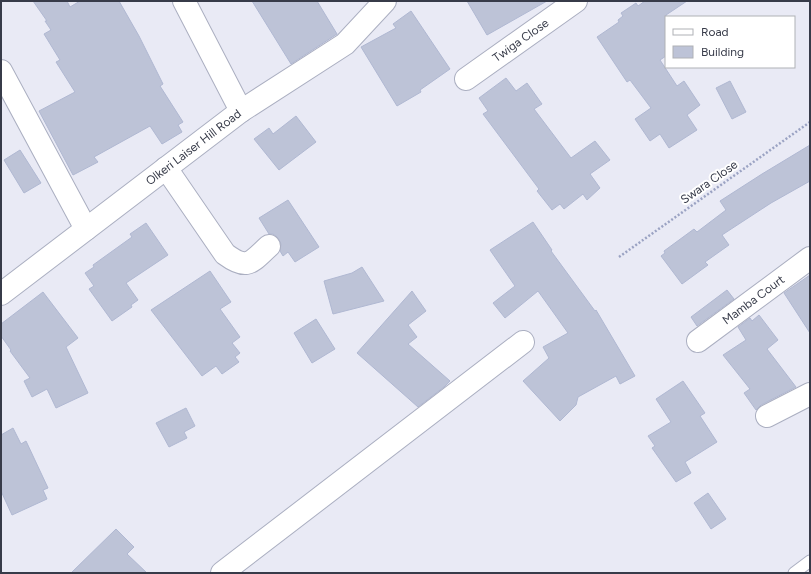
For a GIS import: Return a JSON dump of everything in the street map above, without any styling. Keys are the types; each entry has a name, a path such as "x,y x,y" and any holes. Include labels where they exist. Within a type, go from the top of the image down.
{"street":[{"path":"184,1 241,111"},
{"name":"Olkeri Laiser Hill Road","path":"1,294 241,111 345,44 385,1"},
{"name":"Twiga Close","path":"466,79 576,1"},
{"path":"1,71 86,229"},
{"path":"166,168 225,254 236,262 245,264 253,261 269,246"},
{"name":"Mamba Court","path":"698,342 810,258"},
{"path":"222,573 523,342"},
{"path":"767,416 810,394"}],"lane":[{"path":"794,573 810,561"}],"path":[{"name":"Swara Close","path":"619,257 810,122"}],"building":[{"path":"33,1 67,1 70,7 80,1 119,1 139,36 163,84 160,86 183,122 178,125 182,132 162,144 150,126 94,157 98,162 73,175 39,111 75,92 56,62 60,60 44,34 51,30 45,21 47,21"},
{"path":"252,1 317,1 337,34 291,64"},
{"path":"467,1 547,1 487,35"},
{"path":"645,1 687,1 665,16 665,57 660,60 677,86 684,81 700,105 687,115 697,130 669,148 660,134 650,141 635,119 651,108 630,80 627,82 597,37 619,22 618,20 623,16 621,13 636,3 638,6"},
{"path":"411,11 450,69 420,90 421,92 397,106 361,47 396,28 393,24"},
{"path":"506,78 516,91 527,83 542,104 534,109 571,158 595,141 610,160 590,174 600,188 587,200 583,194 564,209 560,204 552,210 537,191 539,189 483,114 488,111 479,98"},
{"path":"730,81 746,112 732,119 716,88"},
{"path":"296,116 316,142 279,170 254,139 269,128 273,134"},
{"path":"810,145 810,181 771,203 722,235 729,245 705,262 708,265 682,284 661,256 665,253 664,251 694,229 697,232 726,210 720,201"},
{"path":"20,150 41,183 24,193 4,160"},
{"path":"288,200 319,247 295,262 288,252 283,256 280,251 281,244 278,238 273,234 269,234 259,218"},
{"path":"533,222 552,250 551,251 595,311 596,310 635,376 620,384 616,376 578,397 576,405 560,421 523,381 549,358 543,347 568,333 538,291 505,318 493,303 515,286 490,250"},
{"path":"146,223 168,255 126,283 138,300 131,305 132,307 112,321 89,289 94,286 85,273 94,267 93,265 132,237 130,234"},
{"path":"362,267 384,301 333,314 324,281 352,273"},
{"path":"210,271 231,302 220,309 240,337 232,343 240,353 235,357 239,362 222,374 216,366 202,376 151,310"},
{"path":"810,275 810,333 784,293"},
{"path":"727,290 734,299 697,326 691,317"},
{"path":"412,291 426,311 408,325 417,337 408,344 450,381 418,407 357,353"},
{"path":"43,292 78,338 66,347 88,393 56,408 47,389 32,397 24,381 30,378 1,336 1,324"},
{"path":"759,315 778,340 767,349 796,387 761,405 756,410 744,393 750,389 723,355 746,340 738,327 750,318 752,321"},
{"path":"316,319 335,349 312,363 294,333"},
{"path":"683,381 705,413 700,416 717,442 685,462 691,473 676,482 652,448 655,446 648,436 671,422 656,399"},
{"path":"186,408 195,426 184,432 187,438 169,447 156,423"},
{"path":"13,428 21,444 26,441 48,488 43,490 47,499 12,515 1,491 1,435"},
{"path":"708,493 726,519 711,529 694,503"},
{"path":"116,529 134,547 127,554 147,573 71,573"}]}
